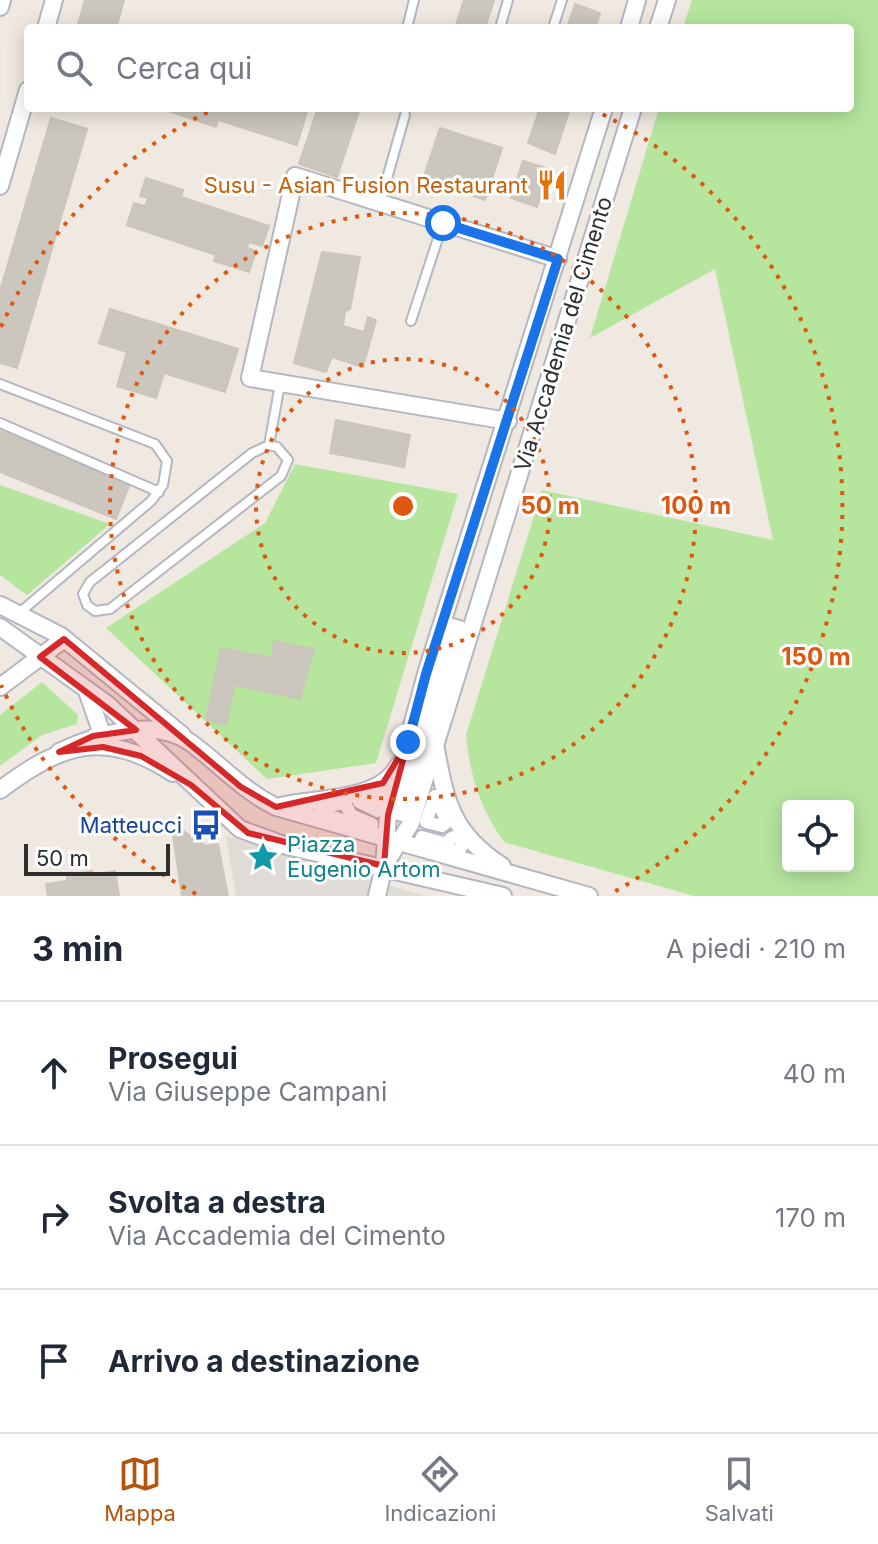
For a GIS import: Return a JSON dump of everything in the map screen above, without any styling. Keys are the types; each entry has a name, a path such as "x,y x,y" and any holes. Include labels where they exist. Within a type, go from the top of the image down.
{"street":[{"path":"0,7 2,0"},
{"path":"47,24 54,0"},
{"path":"630,24 637,0"},
{"path":"659,24 667,0"},
{"path":"0,186 24,104"},
{"name":"Via Accademia del Cimento","path":"384,866 392,841 408,742 426,674 603,112"},
{"name":"Via Accademia del Cimento","path":"392,841 411,823 632,112"},
{"path":"508,421 250,378 295,176 558,259"},
{"path":"0,605 42,624 64,639 246,791 276,807 589,896"},
{"path":"452,625 460,627 402,815 396,813 452,625"},
{"path":"0,627 138,732 174,764 223,816 248,833 287,846 503,896"},
{"path":"0,687 64,639"},
{"path":"87,691 100,723 101,731 96,736"},
{"path":"0,790 59,752 96,736 161,732 190,742"},
{"path":"276,807 354,793 383,783 397,769 408,742"},
{"path":"434,743 456,824 471,844 517,876"},
{"path":"59,752 89,746 111,748 156,762 191,785"},
{"path":"377,896 384,866"}],"lane":[{"path":"408,24 414,0"},
{"path":"501,24 508,0"},
{"path":"554,24 562,0"},
{"path":"380,203 405,115"},
{"path":"411,321 443,223"},
{"path":"558,259 584,267"},
{"path":"0,384 155,444 167,461 168,474 159,492 136,516 17,614"},
{"path":"269,445 280,384"},
{"path":"508,421 533,428"},
{"path":"0,423 159,492"},
{"path":"269,445 284,453 288,460 281,476 110,609 95,611 87,605 83,594 90,582 252,453 269,445"}],"highlighted area":[{"path":"64,639 241,787 276,807 383,783 408,742 388,815 384,866 248,833 191,785 141,756 103,747 59,752 93,736 136,730 40,657"}],"green space":[{"path":"692,0 878,0 878,896 694,896 504,842 482,804 470,764 466,735 542,490 773,540 715,269 590,338 658,112 854,112 854,24 684,24"},
{"path":"295,464 458,494 376,763 267,779 106,628 265,523"},
{"path":"0,485 110,524 27,595 0,575"},
{"path":"42,682 78,715 77,724 42,735 0,766 0,715"}],"shaded area":[{"name":"Piazza Eugenio Artom","path":"226,836 367,879 426,896 236,896"}],"building":[{"path":"85,0 124,0 117,24 78,24"},
{"path":"464,0 494,0 486,24 456,24"},
{"path":"575,4 600,13 596,24 568,24"},
{"path":"172,112 307,112 297,145 218,120 216,127"},
{"path":"317,112 359,112 337,177 299,164"},
{"path":"539,112 569,112 555,154 528,143"},
{"path":"51,118 87,129 17,368 0,363 0,291"},
{"path":"440,128 502,148 485,200 423,179"},
{"path":"523,161 549,169 537,207 511,198"},
{"path":"146,178 183,190 181,197 269,226 262,246 249,242 247,248 256,251 249,272 214,261 216,255 127,225 134,203 145,206 148,198 140,196"},
{"path":"322,252 360,257 350,309 345,311 343,326 364,332 368,317 376,320 363,367 332,357 326,372 294,363"},
{"path":"110,309 238,349 225,392 164,373 156,398 117,386 127,352 99,343"},
{"path":"336,420 410,435 404,467 330,453"},
{"path":"0,431 130,484 116,519 0,472"},
{"path":"274,641 314,649 300,699 235,685 241,652 272,658"},
{"path":"221,648 241,652 226,725 206,720"},
{"path":"171,822 192,837 200,829 204,846 218,844 228,896 182,896"},
{"path":"92,871 92,875 115,871 119,896 48,896 46,884 67,881 67,875"}],"place":[{"name":"Susu - Asian Fusion Restaurant","path":"552,185"},
{"name":"Matteucci","path":"206,825"},
{"name":"Piazza Eugenio Artom","path":"263,857"}],"route":[{"path":"408,742 426,674 558,259 443,223"}]}
